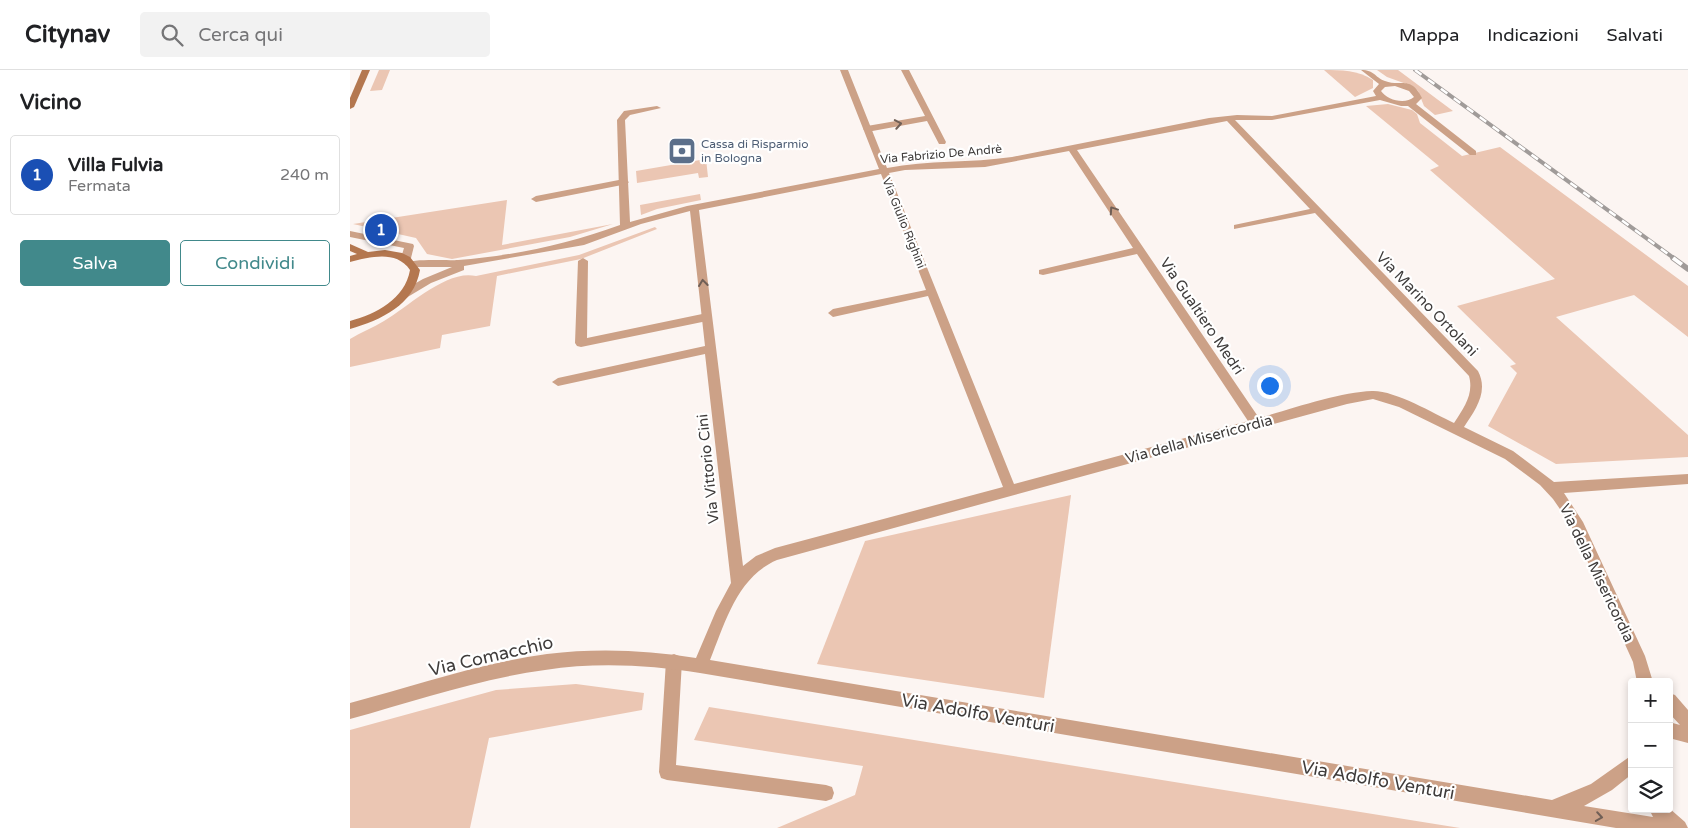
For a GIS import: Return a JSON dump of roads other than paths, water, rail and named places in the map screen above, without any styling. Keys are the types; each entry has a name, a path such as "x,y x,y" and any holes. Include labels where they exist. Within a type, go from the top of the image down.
{"main road":[{"path":"351,102 366,70"},
{"path":"350,247 367,255"},
{"path":"350,260 367,255 388,254 408,261 415,270 415,278 406,294 396,303 350,333"},
{"path":"350,325 377,314"}],"street":[{"name":"Via Giulio Righini","path":"844,70 1010,489"},
{"path":"905,70 942,142"},
{"path":"1365,70 1384,85"},
{"path":"1381,97 1377,90 1384,85 1401,85 1416,92 1418,98 1409,103 1473,153"},
{"name":"Via Fabrizio De Andrè","path":"408,261 440,265 479,262 565,247 601,236 625,226 694,208 905,167 985,164 1229,118 1272,118 1381,97 1394,103 1409,103"},
{"path":"625,226 621,120 627,113 657,108"},
{"path":"867,129 929,118"},
{"name":"Via Marino Ortolani","path":"1229,118 1474,374 1477,382 1475,399 1456,429"},
{"name":"Via Gualtiero Medri","path":"1071,148 1256,423"},
{"path":"536,199 624,182"},
{"name":"Via Vittorio Cini","path":"694,208 738,585"},
{"path":"1236,227 1317,210"},
{"path":"350,234 409,246 408,261"},
{"name":"Via Gualtiero Medri","path":"1043,272 1140,250"},
{"path":"583,261 581,343 707,317"},
{"name":"Via Fabrizio De Andrè","path":"406,294 427,281 479,262"},
{"path":"833,314 931,292"},
{"path":"558,382 711,349"},
{"name":"Via della Misericordia","path":"700,666 738,585 748,571 759,561 775,554 1348,398 1373,395 1402,403 1510,455 1533,471 1552,488 1576,522 1640,661 1651,678"},
{"path":"1552,488 1688,479"},
{"name":"Via Comacchio","path":"350,711 502,670 539,663 606,658 674,661"},
{"path":"674,661 667,772 826,793"},
{"name":"Via Adolfo Venturi","path":"674,661 1667,828"},
{"name":"Via della Misericordia","path":"1640,661 1644,678"},
{"path":"1673,705 1688,722"},
{"path":"1673,731 1688,735"},
{"name":"Via Adolfo Venturi","path":"1551,809 1590,796 1618,777 1628,767"},
{"path":"1661,813 1679,828"}],"railway":[{"path":"1415,70 1675,259"},
{"path":"1673,258 1688,269"}],"place":[{"name":"Cassa di Risparmio in Bologna","path":"682,151"},
{"name":"Villa Fulvia","path":"381,230"}]}
